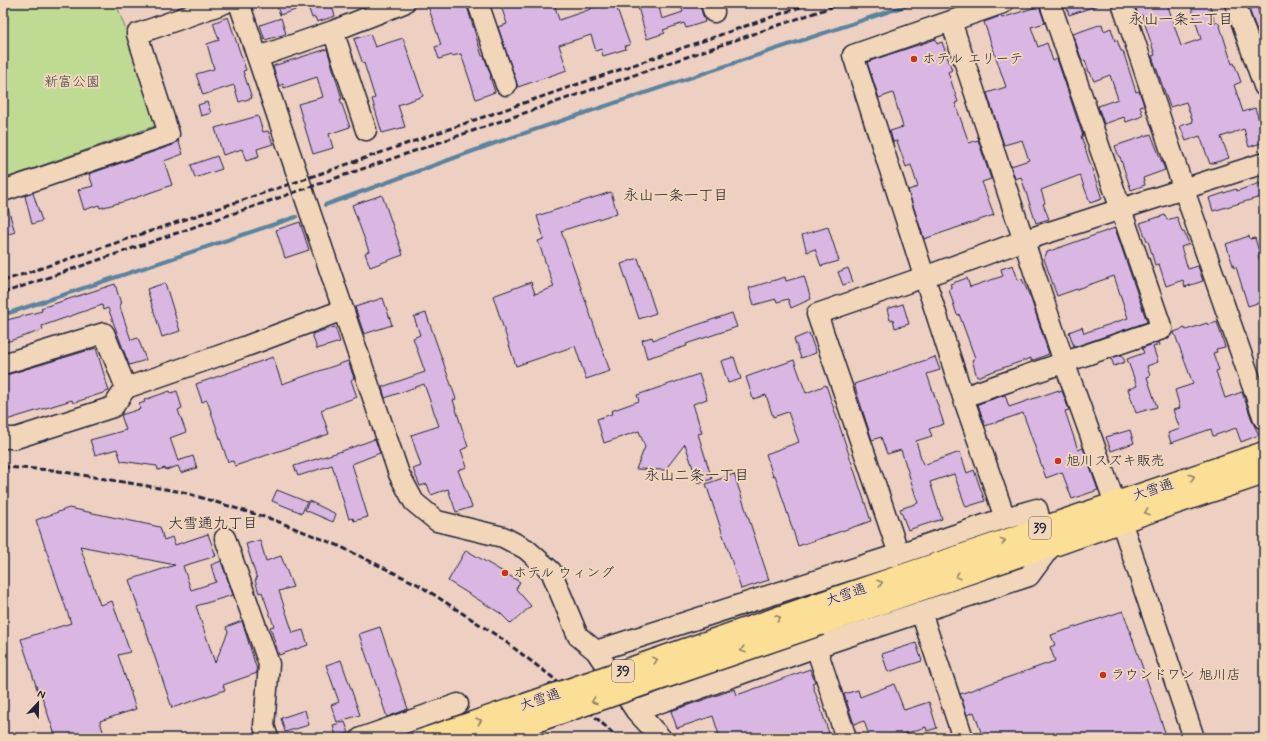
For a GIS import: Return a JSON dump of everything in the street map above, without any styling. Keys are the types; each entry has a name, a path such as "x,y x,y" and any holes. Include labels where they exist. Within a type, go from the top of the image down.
{"highway":[{"name":"大雪通","path":"1118,513 1264,453"},
{"name":"大雪通","path":"429,738 818,614 1118,513 1264,473"},
{"name":"大雪通","path":"486,738 818,614"}],"street":[{"path":"3,191 169,134 136,34 225,3"},
{"path":"239,3 399,474 414,502 437,521 503,537 526,549 551,571 578,636 596,651 636,711 661,738"},
{"path":"258,57 404,3"},
{"path":"478,3 506,84"},
{"path":"1003,3 853,54 963,397 1006,518"},
{"path":"963,397 1162,328 1050,3"},
{"path":"1122,3 1184,190 1264,419"},
{"path":"1235,3 1264,86"},
{"path":"951,21 1025,240 1064,362 1118,513 1194,738"},
{"path":"333,30 366,130"},
{"path":"900,554 817,314 1025,240 1264,163"},
{"path":"3,438 16,438 113,407 126,388 244,347 343,310"},
{"path":"3,364 104,333 126,388"},
{"path":"596,651 900,554 1006,518 1038,509 1047,537 1029,576 816,647 636,711"},
{"path":"225,538 269,664 264,726 268,738"},
{"path":"921,612 964,738"},
{"path":"816,647 846,738"},
{"path":"361,738 458,704"}],"green space":[{"name":"新富公園","path":"3,3 116,3 160,124 3,179"}],"building":[{"path":"276,3 331,3 335,16 317,22 315,17 312,18 308,6 280,15"},
{"path":"427,3 466,3 482,56 484,56 495,92 476,99 461,54 439,59 435,47 441,45"},
{"path":"500,3 554,3 559,20 606,3 615,3 630,45 625,46 626,49 603,56 601,49 596,51 591,35 559,45 567,70 518,87 498,27 507,24"},
{"path":"656,3 657,7 659,7 662,19 683,12 680,3 699,3 705,22 686,28 684,23 663,30 665,33 647,39 638,7"},
{"path":"1065,3 1099,3 1099,5 1069,15"},
{"path":"1142,3 1167,3 1181,46 1201,39 1191,6 1200,3 1209,3 1215,23 1218,22 1220,26 1232,64 1234,63 1241,82 1234,85 1243,112 1255,108 1261,126 1264,125 1264,142 1249,147 1244,129 1221,137 1229,158 1210,164 1200,136 1186,141 1180,126 1193,122 1186,102 1170,107 1152,56 1155,55 1142,15 1138,16 1135,5"},
{"path":"1039,6 1045,23 1031,27 1038,47 1047,43 1053,61 1057,59 1102,199 1090,203 1080,175 1041,190 1045,203 1043,204 1049,219 1036,223 1021,177 1015,179 1011,166 1029,160 1022,140 1004,145 987,93 1006,87 984,22"},
{"path":"1257,7 1264,28 1264,34 1259,36 1249,9"},
{"path":"228,17 246,70 243,71 252,98 239,102 234,85 203,95 196,74 214,69 207,44 219,40 213,23"},
{"path":"281,18 286,34 265,40 260,25"},
{"path":"1102,24 1104,31 1111,28 1115,41 1117,40 1121,51 1123,51 1136,92 1139,91 1144,105 1140,106 1143,116 1126,122 1124,117 1104,124 1098,106 1118,99 1110,75 1094,81 1085,60 1082,61 1073,34"},
{"path":"370,34 375,47 403,38 423,96 398,105 405,127 382,133 372,99 375,98 364,63 363,64 354,39"},
{"path":"936,39 937,44 942,42 952,70 948,72 958,102 955,103 969,143 978,140 991,179 982,182 994,215 924,239 908,190 918,187 911,165 906,167 897,141 893,142 890,131 903,127 893,93 879,98 867,62"},
{"path":"327,49 342,99 340,99 350,127 329,134 333,148 313,154 298,104 323,97 317,77 284,88 283,84 279,86 273,66"},
{"path":"207,102 211,113 201,116 198,105"},
{"path":"258,116 263,132 268,131 273,144 257,149 259,157 246,161 242,149 223,155 215,128"},
{"path":"1151,134 1165,170 1143,178 1145,185 1131,190 1115,146"},
{"path":"178,140 183,154 164,161 172,185 126,201 100,208 99,205 84,210 78,190 93,186 89,174 173,145"},
{"path":"217,156 222,169 195,178 191,165"},
{"path":"1260,183 1264,196 1213,211 1209,198"},
{"path":"611,192 617,213 561,231 610,371 586,379 575,346 516,366 493,296 531,282 535,294 554,287 538,241 544,239 537,216"},
{"path":"33,193 42,221 32,224 25,196"},
{"path":"382,195 403,255 370,267 365,253 369,251 352,205"},
{"path":"3,202 6,202 15,232 3,236"},
{"path":"1165,215 1167,220 1177,217 1182,232 1184,232 1189,244 1181,247 1188,269 1198,266 1203,281 1185,287 1183,280 1166,286 1159,264 1155,265 1148,241 1140,223"},
{"path":"300,222 309,250 285,258 276,230"},
{"path":"828,227 839,261 821,266 815,249 807,252 802,235"},
{"path":"1115,228 1147,322 1074,347 1069,332 1082,327 1084,333 1128,318 1114,276 1057,296 1044,259 1047,252"},
{"path":"1249,236 1250,239 1255,238 1260,255 1258,256 1264,272 1264,301 1248,306 1236,267 1234,268 1226,244"},
{"path":"638,258 656,313 639,319 621,264"},
{"path":"1013,265 1018,280 1022,279 1031,299 1049,354 1031,361 1031,358 977,377 972,360 975,358 959,314 957,315 949,290 952,289 950,284 967,278 970,287 1003,276 1001,269"},
{"path":"848,268 853,282 843,285 838,272"},
{"path":"804,276 811,299 791,308 788,299 777,302 776,299 754,305 749,288 785,277 786,281"},
{"path":"165,283 180,331 162,337 147,289"},
{"path":"115,284 121,304 119,304 131,340 138,338 146,360 129,365 108,308 103,310 102,305 42,326 43,330 3,343 3,321 42,311 41,308"},
{"path":"383,298 392,325 364,334 355,307"},
{"path":"903,304 909,324 895,328 893,319 890,320 887,309"},
{"path":"426,313 456,399 453,400 468,447 461,450 467,467 458,470 472,507 456,512 448,489 431,495 427,484 420,486 413,469 421,466 411,435 439,426 424,384 385,398 382,387 425,372 413,338 420,335 414,317"},
{"path":"732,313 737,327 686,344 687,346 647,358 642,340 652,337 653,340"},
{"path":"1217,322 1225,347 1216,349 1217,352 1213,353 1219,370 1216,371 1225,398 1242,392 1259,435 1241,442 1236,428 1213,436 1211,429 1171,443 1168,433 1180,429 1173,410 1180,408 1175,390 1193,384 1174,332 1185,328 1186,330 1207,323 1208,325"},
{"path":"335,327 340,342 317,349 312,334"},
{"path":"809,333 816,353 801,358 794,339"},
{"path":"1159,342 1160,345 1153,347 1158,362 1147,366 1150,376 1147,377 1157,407 1136,413 1128,389 1137,386 1127,359 1144,353 1142,348"},
{"path":"96,348 109,391 73,403 72,400 3,421 3,376"},
{"path":"1122,355 1125,362 1114,366 1111,358"},
{"path":"273,357 282,384 348,361 354,378 351,380 357,397 321,410 329,434 235,466 233,461 228,462 207,400 202,402 196,384"},
{"path":"734,357 741,379 728,383 721,361"},
{"path":"935,357 940,370 927,374 944,424 929,429 932,436 916,441 923,465 960,452 967,473 974,470 985,501 966,507 954,474 930,482 942,519 908,530 900,509 918,503 901,450 887,454 881,437 872,440 854,384"},
{"path":"794,360 806,393 826,385 871,521 798,546 775,475 773,476 766,454 799,442 788,412 773,417 766,395 753,399 746,377"},
{"path":"699,374 707,399 693,404 702,433 698,434 712,479 698,483 685,444 665,470 636,469 645,447 639,431 604,443 597,419 612,414 611,411 639,401 637,395"},
{"path":"1059,390 1059,392 1062,391 1069,410 1065,411 1078,450 1083,448 1098,490 1072,499 1062,472 1046,478 1023,413 985,426 978,404 1005,395 1009,407"},
{"path":"170,391 171,393 177,391 182,408 178,410 186,432 170,438 178,461 193,456 197,468 181,473 178,466 166,470 165,468 158,470 157,466 121,461 117,449 95,455 90,440 126,430 121,415 140,409 139,404 145,402 144,400"},
{"path":"1130,430 1134,443 1111,451 1106,437"},
{"path":"375,439 380,453 352,464 368,517 354,521 353,518 349,519 332,465 298,476 294,466"},
{"path":"734,474 769,580 741,589 706,484"},
{"path":"277,490 307,502 302,513 272,501"},
{"path":"309,501 336,514 333,522 305,510"},
{"path":"69,508 160,527 164,540 172,537 175,545 208,534 216,556 183,566 191,590 216,582 211,565 221,561 233,595 196,606 215,663 228,632 226,627 242,621 257,673 223,685 225,690 172,708 129,580 175,565 80,546 100,605 112,601 130,652 118,655 136,709 100,721 105,738 56,738 41,694 39,695 21,639 71,623 36,520"},
{"path":"260,540 266,561 281,556 293,587 279,591 293,633 303,630 308,645 279,655 270,627 274,626 262,592 259,593 255,580 257,579 246,544"},
{"path":"466,550 520,582 516,589 531,606 511,624 500,613 448,581"},
{"name":"ラウンドワン 旭川店","path":"1123,611 1167,738 983,738 974,712 967,715 960,694 1055,661 1050,647 1055,645 1051,635"},
{"path":"380,627 408,709 387,717 359,634"},
{"path":"916,643 922,661 888,672 882,654"},
{"path":"341,660 360,715 337,722 331,705 339,702 326,665"},
{"path":"810,669 815,682 812,683 829,733 820,735 821,738 720,738 713,716 677,728 671,711 735,689 737,695"},
{"path":"894,684 904,710 929,702 937,728 927,731 926,727 891,738 870,738 864,721 854,724 844,694 858,690 860,697"},
{"path":"305,710 309,725 285,732 281,718"},
{"path":"345,722 349,733 336,737 333,725"}],"waterway":[{"path":"325,205 498,142 914,3"},
{"path":"3,315 296,217"}],"railway":[{"path":"3,281 299,181 812,3"},
{"path":"3,293 843,3"},
{"path":"3,467 53,470 183,492 274,520 337,545 419,585 502,639 552,677 618,738"}],"place":[{"name":"ホテル エリーテ","path":"914,59"},
{"name":"旭川スズキ販売","path":"1058,461"},
{"name":"ホテル ウィング","path":"505,573"},
{"name":"ラウンドワン 旭川店","path":"1103,675"}],"district":[{"name":"永山一条二丁目","path":"1181,20"},
{"name":"永山一条一丁目","path":"676,196"},
{"name":"永山二条一丁目","path":"697,476"},
{"name":"大雪通九丁目","path":"213,524"}]}
